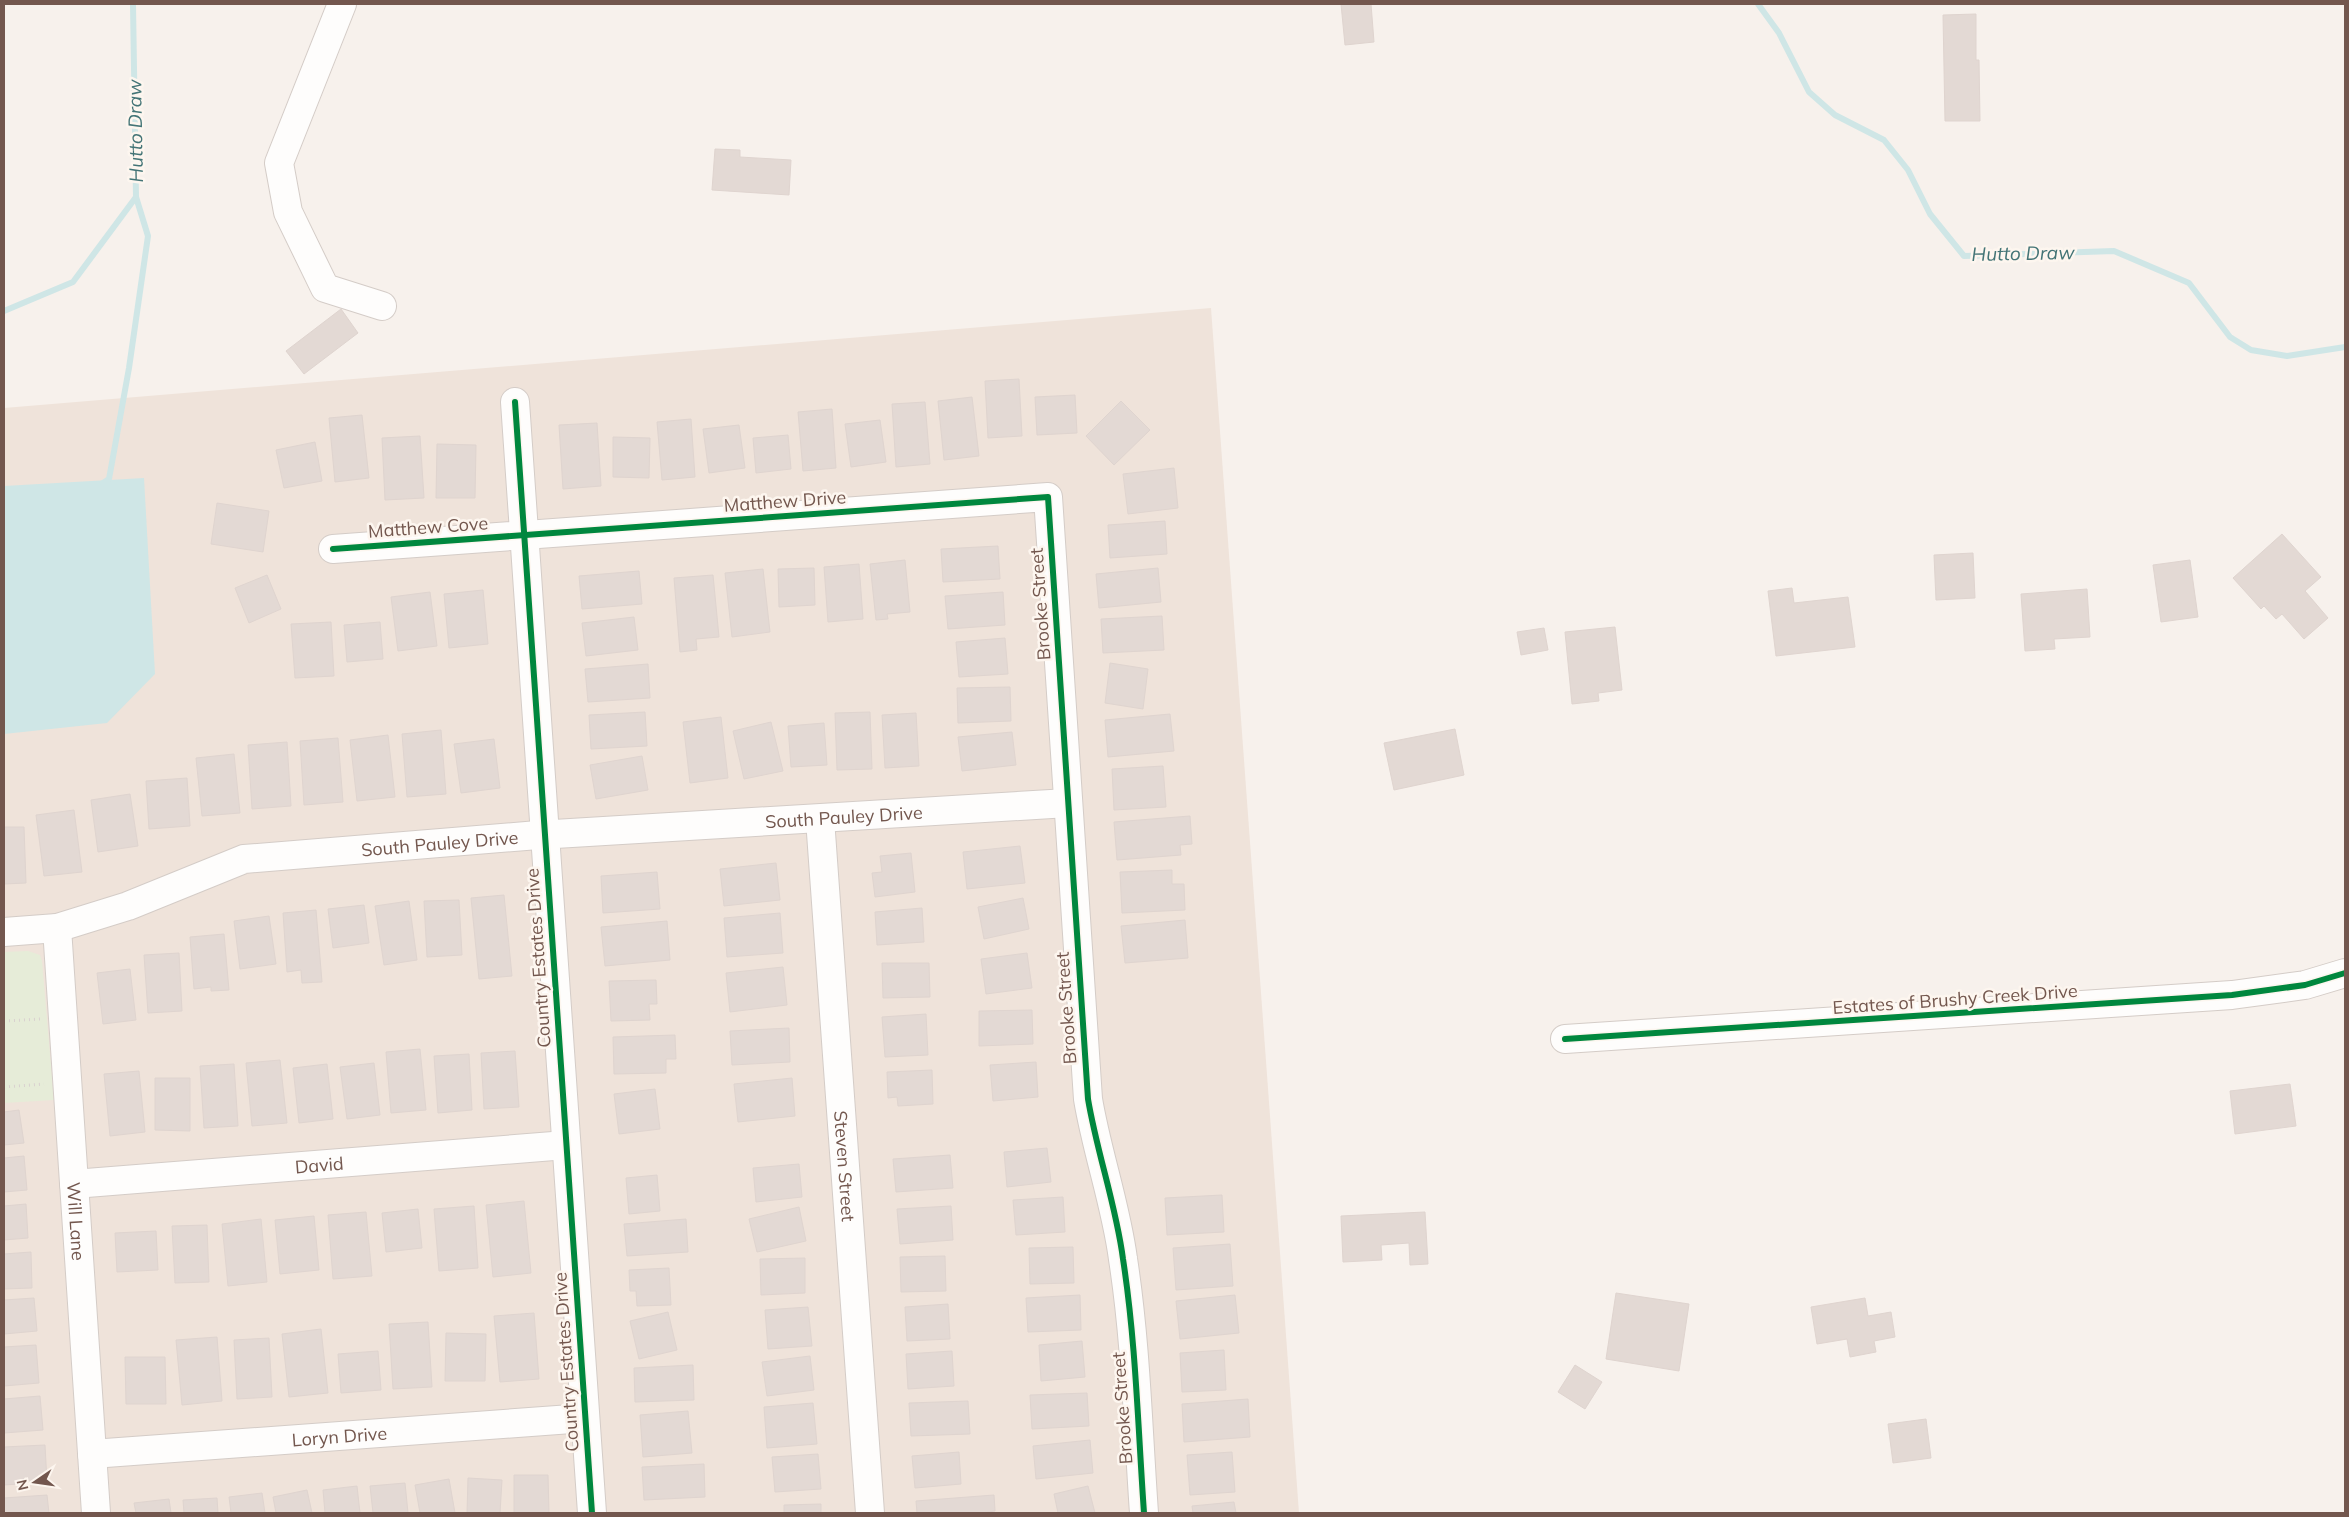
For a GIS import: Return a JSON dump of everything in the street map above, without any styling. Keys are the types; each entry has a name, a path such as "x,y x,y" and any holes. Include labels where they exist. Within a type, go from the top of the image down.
{"street":[{"path":"342,4 279,163 288,212 325,288 382,306"},
{"name":"Country Estates Drive","path":"515,402 592,1513"},
{"name":"Matthew Drive","path":"524,536 1048,497"},
{"name":"Brooke Street","path":"1048,497 1088,1099 1095,1140 1116,1218 1123,1258 1129,1307 1144,1513"},
{"name":"Matthew Cove","path":"334,549 524,536"},
{"name":"South Pauley Drive","path":"4,932 56,928 128,906 244,859 545,836 1068,803"},
{"name":"Steven Street","path":"820,819 870,1513"},
{"name":"Will Lane","path":"56,928 96,1513"},
{"name":"Estates of Brushy Creek Drive","path":"1565,1040 2232,994 2305,984 2345,973"},
{"name":"David","path":"74,1184 566,1146"},
{"name":"Loryn Drive","path":"92,1454 585,1418"}],"path":[{"path":"4,1021 45,1019"},
{"path":"4,1087 50,1084"}],"shaded area":[{"path":"1211,308 1299,1513 4,1513 4,408"},
{"path":"144,478 155,674 107,723 4,734 4,486"}],"green space":[{"path":"28,951 40,955 42,961 54,1100 4,1103 4,952"}],"building":[{"path":"1341,4 1371,4 1374,42 1345,45"},
{"path":"1976,14 1976,60 1979,60 1980,121 1945,121 1943,15"},
{"path":"715,149 740,150 740,157 791,160 789,195 712,190"},
{"path":"341,309 358,333 304,374 286,351"},
{"path":"1019,379 1022,436 988,438 985,381"},
{"path":"1075,395 1077,433 1037,435 1035,397"},
{"path":"972,397 979,456 944,460 938,401"},
{"path":"1121,401 1150,430 1114,465 1086,436"},
{"path":"925,402 930,464 896,467 892,404"},
{"path":"832,409 836,468 803,471 798,412"},
{"path":"362,415 369,478 335,482 329,418"},
{"path":"691,419 695,477 662,480 657,422"},
{"path":"880,420 886,462 851,467 845,424"},
{"path":"597,423 601,486 563,489 559,425"},
{"path":"739,425 745,468 709,473 703,429"},
{"path":"788,435 791,469 756,473 753,438"},
{"path":"420,436 424,498 385,500 382,438"},
{"path":"613,437 650,438 649,478 613,477"},
{"path":"315,442 322,481 284,488 276,450"},
{"path":"437,444 476,445 475,498 436,498"},
{"path":"1174,468 1178,508 1128,514 1123,474"},
{"path":"217,503 269,511 263,552 211,544"},
{"path":"1165,521 1167,554 1110,558 1108,525"},
{"path":"2282,534 2321,577 2305,591 2328,618 2304,639 2282,614 2276,619 2264,606 2261,609 2233,578"},
{"path":"998,546 1000,579 943,582 941,549"},
{"path":"1973,553 1975,598 1936,600 1934,555"},
{"path":"905,560 910,612 887,614 888,619 876,620 870,564"},
{"path":"2190,560 2198,617 2161,622 2153,565"},
{"path":"859,564 863,619 828,622 824,567"},
{"path":"814,568 815,605 779,607 778,569"},
{"path":"1158,568 1161,602 1099,608 1096,574"},
{"path":"763,569 770,632 732,637 725,573"},
{"path":"639,571 642,604 582,609 579,576"},
{"path":"267,575 281,609 249,623 235,588"},
{"path":"713,575 719,637 696,639 697,650 680,652 674,578"},
{"path":"1792,588 1794,603 1848,597 1855,647 1776,656 1768,591"},
{"path":"2087,589 2090,637 2054,639 2055,649 2025,651 2021,594"},
{"path":"483,590 488,644 449,648 444,594"},
{"path":"430,592 437,646 398,651 391,597"},
{"path":"1003,592 1005,625 948,629 945,596"},
{"path":"1162,616 1164,650 1103,653 1101,619"},
{"path":"634,617 638,650 586,656 582,623"},
{"path":"331,622 334,676 295,678 291,624"},
{"path":"380,622 383,659 347,662 344,625"},
{"path":"1615,627 1622,690 1598,693 1599,701 1572,704 1565,632"},
{"path":"1544,628 1548,650 1521,655 1517,632"},
{"path":"1005,638 1008,674 959,677 956,642"},
{"path":"1110,663 1148,669 1143,709 1105,703"},
{"path":"648,664 650,698 588,702 585,669"},
{"path":"1010,687 1011,721 958,723 957,688"},
{"path":"645,712 647,746 591,749 589,715"},
{"path":"870,712 872,769 837,770 835,713"},
{"path":"916,713 919,766 885,768 882,715"},
{"path":"1170,714 1174,751 1108,757 1105,720"},
{"path":"721,717 728,778 690,783 683,722"},
{"path":"771,722 783,771 744,779 733,731"},
{"path":"824,723 827,765 791,767 788,726"},
{"path":"1455,729 1464,775 1394,790 1384,743"},
{"path":"441,730 446,794 407,797 402,734"},
{"path":"1012,732 1016,765 962,771 958,737"},
{"path":"388,735 395,797 357,801 350,740"},
{"path":"338,738 343,802 304,805 300,741"},
{"path":"494,739 500,788 461,793 454,744"},
{"path":"287,742 291,806 252,809 248,745"},
{"path":"234,754 240,813 202,816 196,758"},
{"path":"642,756 648,790 596,799 590,765"},
{"path":"1163,766 1166,807 1114,810 1112,769"},
{"path":"187,778 190,826 149,829 146,781"},
{"path":"130,794 138,846 98,852 91,800"},
{"path":"74,810 82,872 44,876 36,815"},
{"path":"1190,816 1192,844 1180,845 1181,855 1117,860 1114,822"},
{"path":"4,827 24,827 26,883 4,884"},
{"path":"1020,846 1025,883 967,889 963,852"},
{"path":"911,853 915,892 875,897 872,873 882,872 880,856"},
{"path":"776,863 780,900 724,906 720,869"},
{"path":"1172,870 1172,884 1184,884 1185,910 1122,913 1120,872"},
{"path":"657,872 660,909 603,913 601,876"},
{"path":"504,895 512,976 479,979 471,898"},
{"path":"1023,898 1029,929 984,939 978,907"},
{"path":"459,900 462,955 427,957 424,901"},
{"path":"409,901 417,960 384,965 375,906"},
{"path":"364,905 369,943 333,948 328,909"},
{"path":"922,908 924,942 877,945 875,912"},
{"path":"316,910 322,982 302,983 301,970 287,972 283,913"},
{"path":"780,913 783,953 727,957 724,918"},
{"path":"269,916 276,964 240,969 234,921"},
{"path":"1185,920 1188,958 1125,963 1121,926"},
{"path":"667,921 670,960 605,966 601,927"},
{"path":"224,934 229,990 211,991 211,987 194,989 190,937"},
{"path":"179,953 182,1011 148,1013 144,955"},
{"path":"1027,953 1032,988 986,994 981,959"},
{"path":"882,963 929,963 930,997 883,998"},
{"path":"783,967 787,1005 730,1012 726,973"},
{"path":"130,969 136,1020 103,1024 97,973"},
{"path":"656,980 657,1004 649,1004 650,1020 611,1021 609,981"},
{"path":"1032,1010 1033,1044 979,1046 979,1011"},
{"path":"926,1014 928,1055 885,1057 882,1017"},
{"path":"789,1028 790,1062 732,1065 730,1031"},
{"path":"675,1035 676,1059 666,1059 666,1073 614,1074 613,1037"},
{"path":"420,1049 426,1110 391,1113 386,1052"},
{"path":"515,1051 519,1107 484,1109 481,1053"},
{"path":"469,1054 472,1110 438,1113 434,1056"},
{"path":"280,1060 287,1123 252,1126 246,1063"},
{"path":"1036,1062 1038,1097 993,1101 990,1065"},
{"path":"374,1063 380,1115 347,1119 340,1067"},
{"path":"234,1064 238,1126 204,1128 200,1066"},
{"path":"327,1064 333,1119 299,1123 293,1068"},
{"path":"932,1070 933,1104 898,1106 897,1097 888,1098 887,1072"},
{"path":"139,1071 145,1132 110,1136 104,1074"},
{"path":"155,1078 190,1078 190,1131 155,1130"},
{"path":"792,1078 795,1116 738,1122 734,1084"},
{"path":"2290,1084 2296,1126 2235,1134 2230,1091"},
{"path":"655,1089 660,1129 619,1134 614,1094"},
{"path":"19,1110 24,1143 4,1145 4,1112"},
{"path":"1047,1148 1051,1182 1007,1187 1004,1152"},
{"path":"950,1155 953,1188 896,1192 893,1159"},
{"path":"24,1156 27,1190 4,1192 4,1158"},
{"path":"799,1164 802,1197 756,1202 753,1168"},
{"path":"657,1175 660,1211 629,1214 626,1178"},
{"path":"1222,1195 1224,1232 1167,1235 1165,1198"},
{"path":"1063,1197 1065,1232 1016,1235 1013,1200"},
{"path":"524,1201 531,1273 493,1277 486,1205"},
{"path":"26,1204 28,1238 4,1240 4,1206"},
{"path":"474,1206 478,1268 439,1271 434,1209"},
{"path":"951,1206 953,1240 900,1244 897,1209"},
{"path":"799,1207 806,1241 757,1252 749,1219"},
{"path":"418,1209 422,1248 386,1252 382,1213"},
{"path":"366,1212 372,1276 333,1279 328,1215"},
{"path":"1425,1212 1428,1264 1410,1265 1409,1243 1381,1245 1382,1260 1343,1262 1341,1216"},
{"path":"314,1216 319,1270 280,1274 275,1220"},
{"path":"261,1219 267,1282 228,1286 222,1224"},
{"path":"686,1219 688,1252 627,1256 624,1224"},
{"path":"207,1225 209,1282 175,1283 172,1226"},
{"path":"156,1231 158,1270 117,1272 115,1233"},
{"path":"1230,1244 1233,1286 1176,1290 1173,1248"},
{"path":"1073,1247 1074,1283 1030,1284 1029,1248"},
{"path":"31,1252 32,1288 4,1289 4,1254"},
{"path":"945,1256 946,1291 901,1292 900,1257"},
{"path":"805,1258 805,1293 761,1295 760,1259"},
{"path":"669,1268 671,1305 637,1306 636,1291 630,1291 629,1270"},
{"path":"1616,1293 1689,1304 1679,1371 1606,1359"},
{"path":"1080,1295 1081,1330 1028,1332 1026,1298"},
{"path":"1235,1295 1239,1333 1180,1339 1176,1301"},
{"path":"34,1298 37,1331 4,1334 4,1300"},
{"path":"1865,1298 1868,1316 1891,1312 1895,1337 1874,1341 1876,1352 1850,1357 1847,1339 1817,1344 1811,1307"},
{"path":"948,1304 950,1339 907,1341 905,1307"},
{"path":"808,1307 812,1346 768,1349 765,1310"},
{"path":"668,1312 677,1350 639,1359 630,1321"},
{"path":"534,1313 539,1379 500,1382 494,1316"},
{"path":"428,1322 432,1387 393,1389 389,1324"},
{"path":"321,1329 328,1393 289,1397 282,1334"},
{"path":"446,1333 486,1334 485,1381 445,1381"},
{"path":"217,1337 222,1401 182,1405 176,1340"},
{"path":"269,1338 272,1397 237,1399 234,1340"},
{"path":"1082,1341 1085,1377 1041,1381 1039,1345"},
{"path":"36,1345 39,1383 4,1386 4,1347"},
{"path":"1224,1350 1226,1390 1182,1392 1180,1353"},
{"path":"378,1351 381,1390 341,1393 338,1354"},
{"path":"952,1351 954,1386 908,1389 906,1354"},
{"path":"810,1356 814,1390 767,1396 762,1362"},
{"path":"125,1357 165,1357 166,1404 126,1404"},
{"path":"693,1365 694,1400 635,1402 634,1368"},
{"path":"1575,1365 1602,1382 1585,1409 1558,1392"},
{"path":"1087,1393 1089,1426 1032,1429 1030,1395"},
{"path":"40,1396 43,1430 4,1433 4,1399"},
{"path":"1248,1399 1250,1437 1184,1442 1182,1404"},
{"path":"968,1401 970,1434 911,1436 909,1403"},
{"path":"813,1403 817,1444 767,1448 764,1407"},
{"path":"688,1411 692,1453 643,1457 640,1415"},
{"path":"1926,1419 1931,1458 1893,1463 1888,1424"},
{"path":"1090,1440 1093,1473 1036,1479 1033,1446"},
{"path":"45,1445 47,1482 4,1485 4,1447"},
{"path":"959,1452 961,1484 915,1488 912,1456"},
{"path":"1232,1452 1235,1492 1190,1495 1187,1455"},
{"path":"818,1454 821,1489 775,1492 772,1457"},
{"path":"704,1464 705,1497 644,1500 642,1467"},
{"path":"514,1475 548,1475 549,1513 514,1513"},
{"path":"468,1478 502,1480 500,1513 467,1513"},
{"path":"449,1479 455,1513 420,1513 415,1485"},
{"path":"405,1483 408,1513 373,1513 370,1486"},
{"path":"357,1486 360,1513 325,1513 323,1490"},
{"path":"1088,1486 1095,1513 1058,1513 1054,1494"},
{"path":"307,1490 312,1513 276,1513 273,1497"},
{"path":"262,1493 265,1513 231,1513 229,1497"},
{"path":"47,1495 49,1513 4,1513 4,1498"},
{"path":"994,1495 995,1511 982,1513 917,1513 916,1501"},
{"path":"217,1498 218,1513 184,1513 183,1500"},
{"path":"169,1499 171,1513 136,1513 134,1503"},
{"path":"1234,1502 1236,1513 1193,1513 1192,1506"},
{"path":"821,1504 821,1513 784,1513 784,1505"}],"waterway":[{"name":"Hutto Draw","path":"4,311 73,282 136,197 133,4"},
{"name":"Hutto Draw","path":"1758,4 1779,33 1809,92 1835,115 1884,140 1908,170 1930,214 1964,256 2114,251 2189,283 2230,337 2251,350 2287,356 2345,347"},
{"path":"103,483 109,479 129,368 148,236 136,197"}],"cycle path":[{"path":"515,402 592,1513"},
{"path":"333,549 1048,497 1088,1099 1120,1239 1134,1354 1144,1513"},
{"path":"1565,1039 2232,995 2305,985 2345,973"}]}
